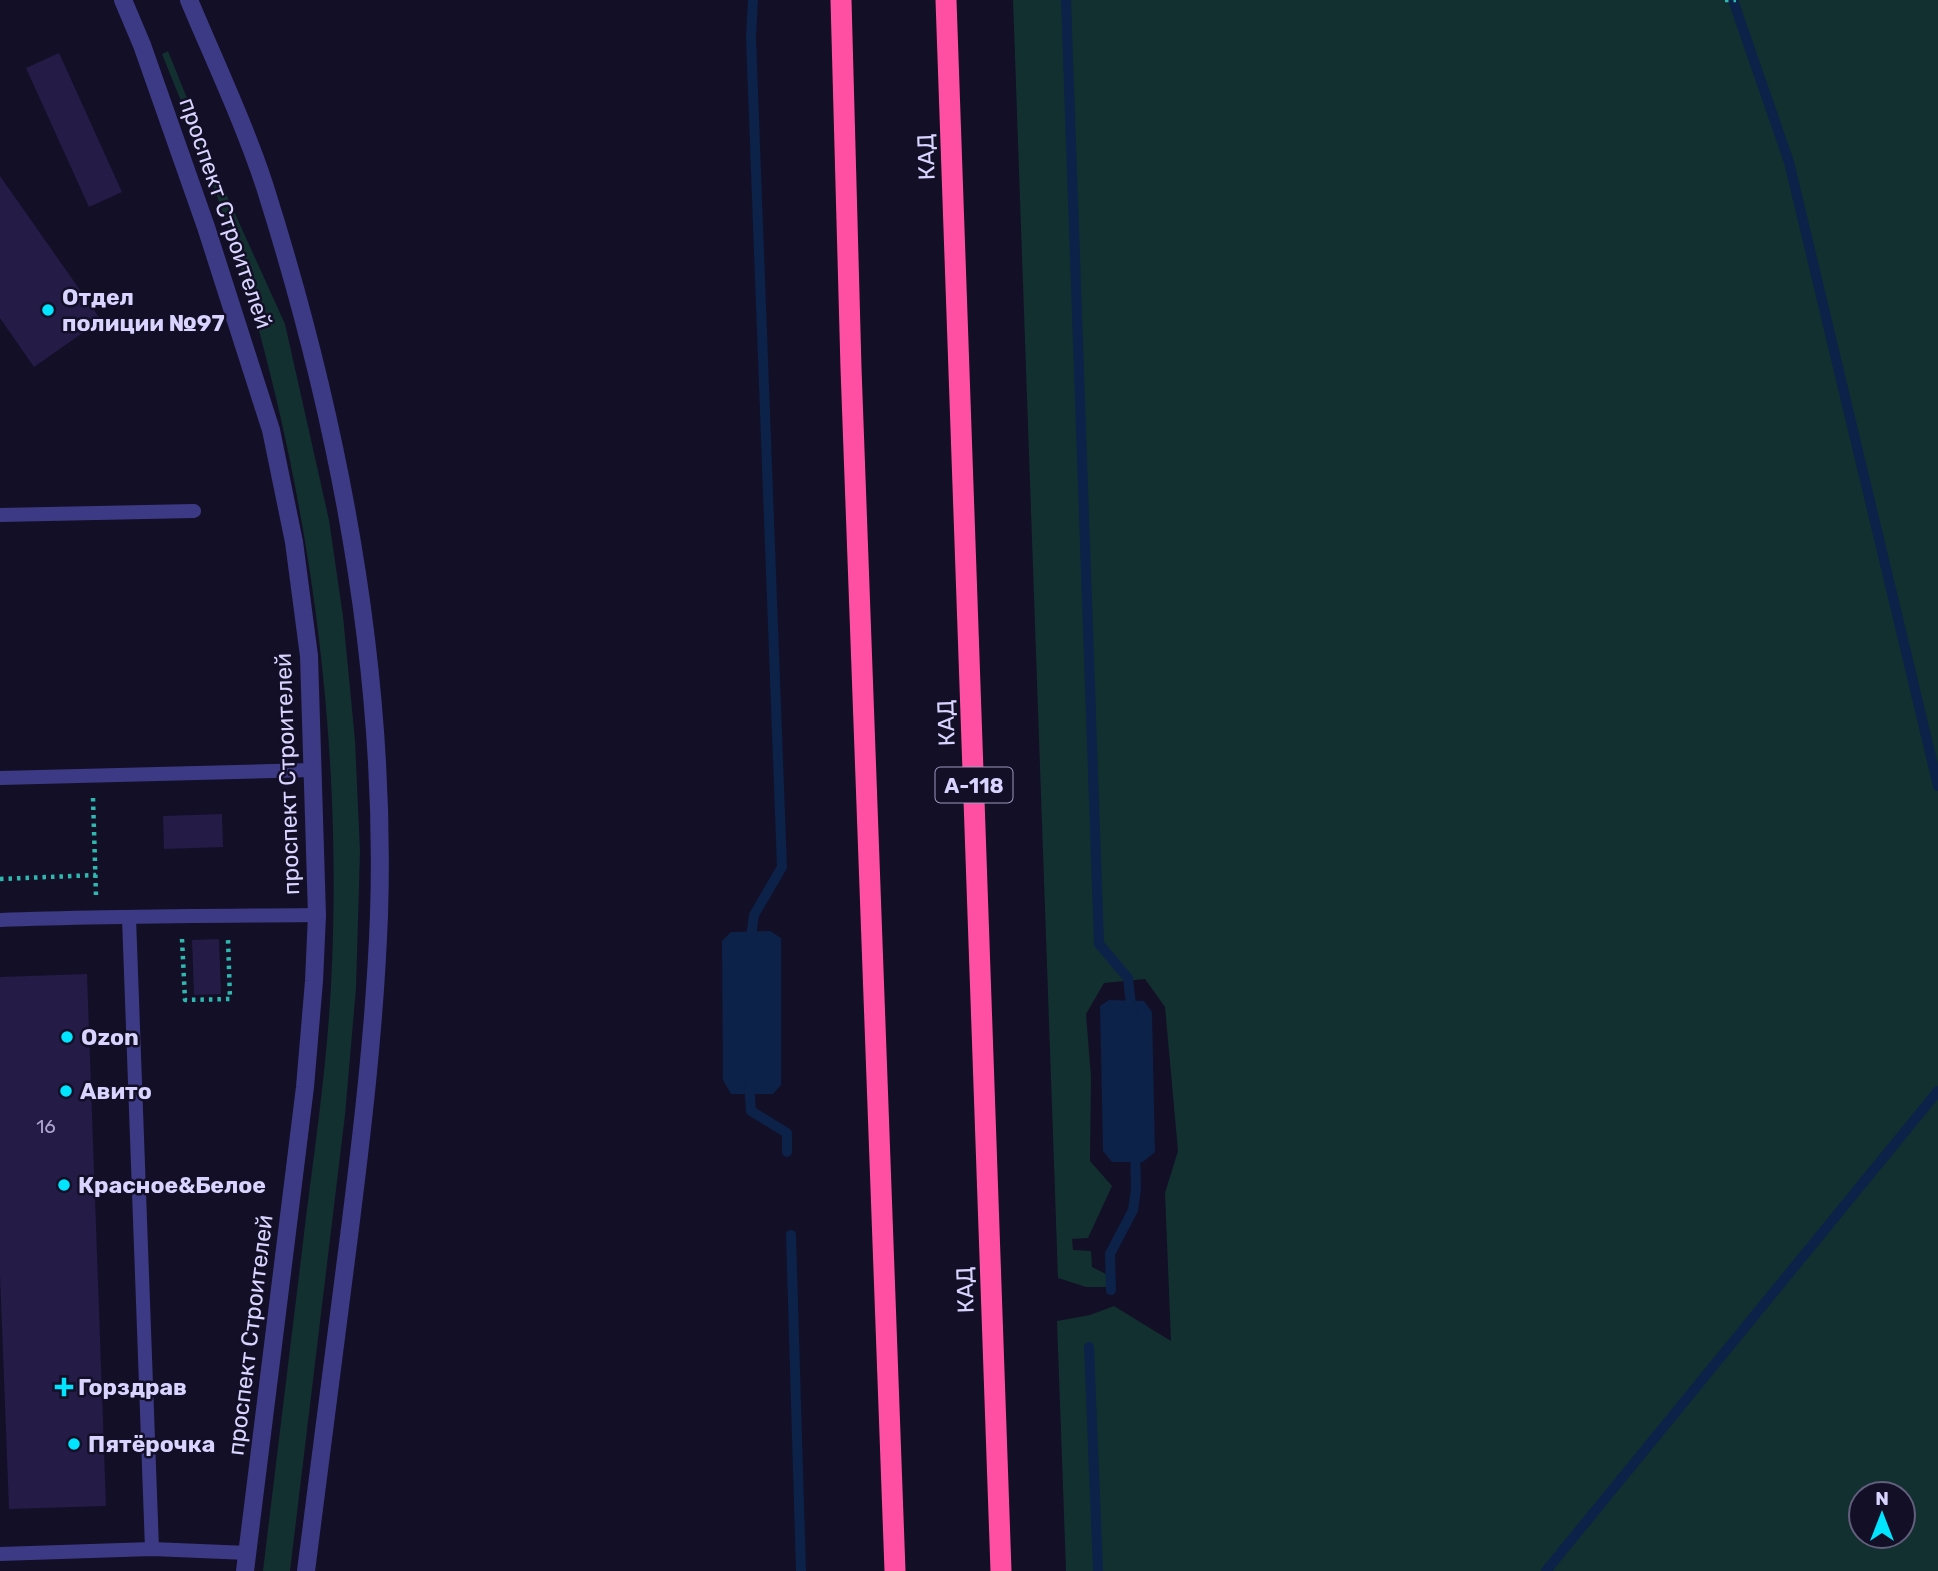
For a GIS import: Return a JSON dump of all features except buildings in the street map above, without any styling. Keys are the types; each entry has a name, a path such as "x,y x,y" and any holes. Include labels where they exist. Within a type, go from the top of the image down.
{"highway":[{"path":"841,0 851,368 895,1571"},
{"name":"КАД","path":"946,0 1002,1571"}],"street":[{"name":"проспект Строителей","path":"123,0 142,45 206,227 271,430 294,542 309,656 317,915 314,981 305,1087 246,1562"},
{"name":"проспект Строителей","path":"189,0 264,184 301,313 328,423 351,536 373,696 379,912 374,1001 365,1108 306,1571"}],"lane":[{"path":"0,516 194,511"},
{"path":"0,778 313,770"},
{"path":"0,920 97,916 129,918 317,915"},
{"path":"129,918 152,1549"},
{"path":"0,1554 152,1549 246,1562"}],"path":[{"path":"1725,0 1736,0"},
{"path":"93,775 97,916"},
{"path":"0,879 96,875"},
{"path":"182,917 185,1000 230,999 227,916"}],"green space":[{"path":"1013,0 1938,0 1938,1571 1066,1571 1057,1321 1090,1315 1114,1306 1171,1341 1165,1193 1178,1151 1165,1007 1145,979 1104,983 1086,1014 1091,1077 1090,1161 1112,1186 1088,1238 1072,1239 1073,1250 1091,1251 1092,1267 1108,1275 1109,1287 1086,1287 1058,1278"},
{"path":"168,51 222,185 285,324 329,520 343,616 355,740 360,851 356,988 345,1115 290,1571 263,1571 321,1101 329,1014 334,899 328,726 307,555 273,385 232,239 162,54"}],"water":[{"path":"770,931 781,938 781,1085 773,1094 731,1094 723,1080 722,941 731,932"},
{"path":"1109,1000 1144,1001 1152,1012 1155,1152 1143,1162 1112,1162 1103,1151 1100,1006"}],"waterway":[{"path":"750,944 754,915 782,867 751,38 753,0"},
{"path":"1066,0 1099,944 1128,978 1132,1014"},
{"path":"1733,0 1789,162 1938,786"},
{"path":"749,1083 751,1111 787,1133 787,1152"},
{"path":"1546,1571 1938,1091"},
{"path":"1111,1290 1110,1254 1133,1210 1136,1189 1135,1149"},
{"path":"791,1235 801,1571"},
{"path":"1089,1347 1098,1571"}],"place":[{"name":"Отдел полиции №97","path":"48,310"},
{"name":"Ozon","path":"67,1037"},
{"name":"Авито","path":"66,1091"},
{"name":"Красное&Белое","path":"64,1185"},
{"name":"Горздрав","path":"64,1387"},
{"name":"Пятёрочка","path":"74,1444"}]}
